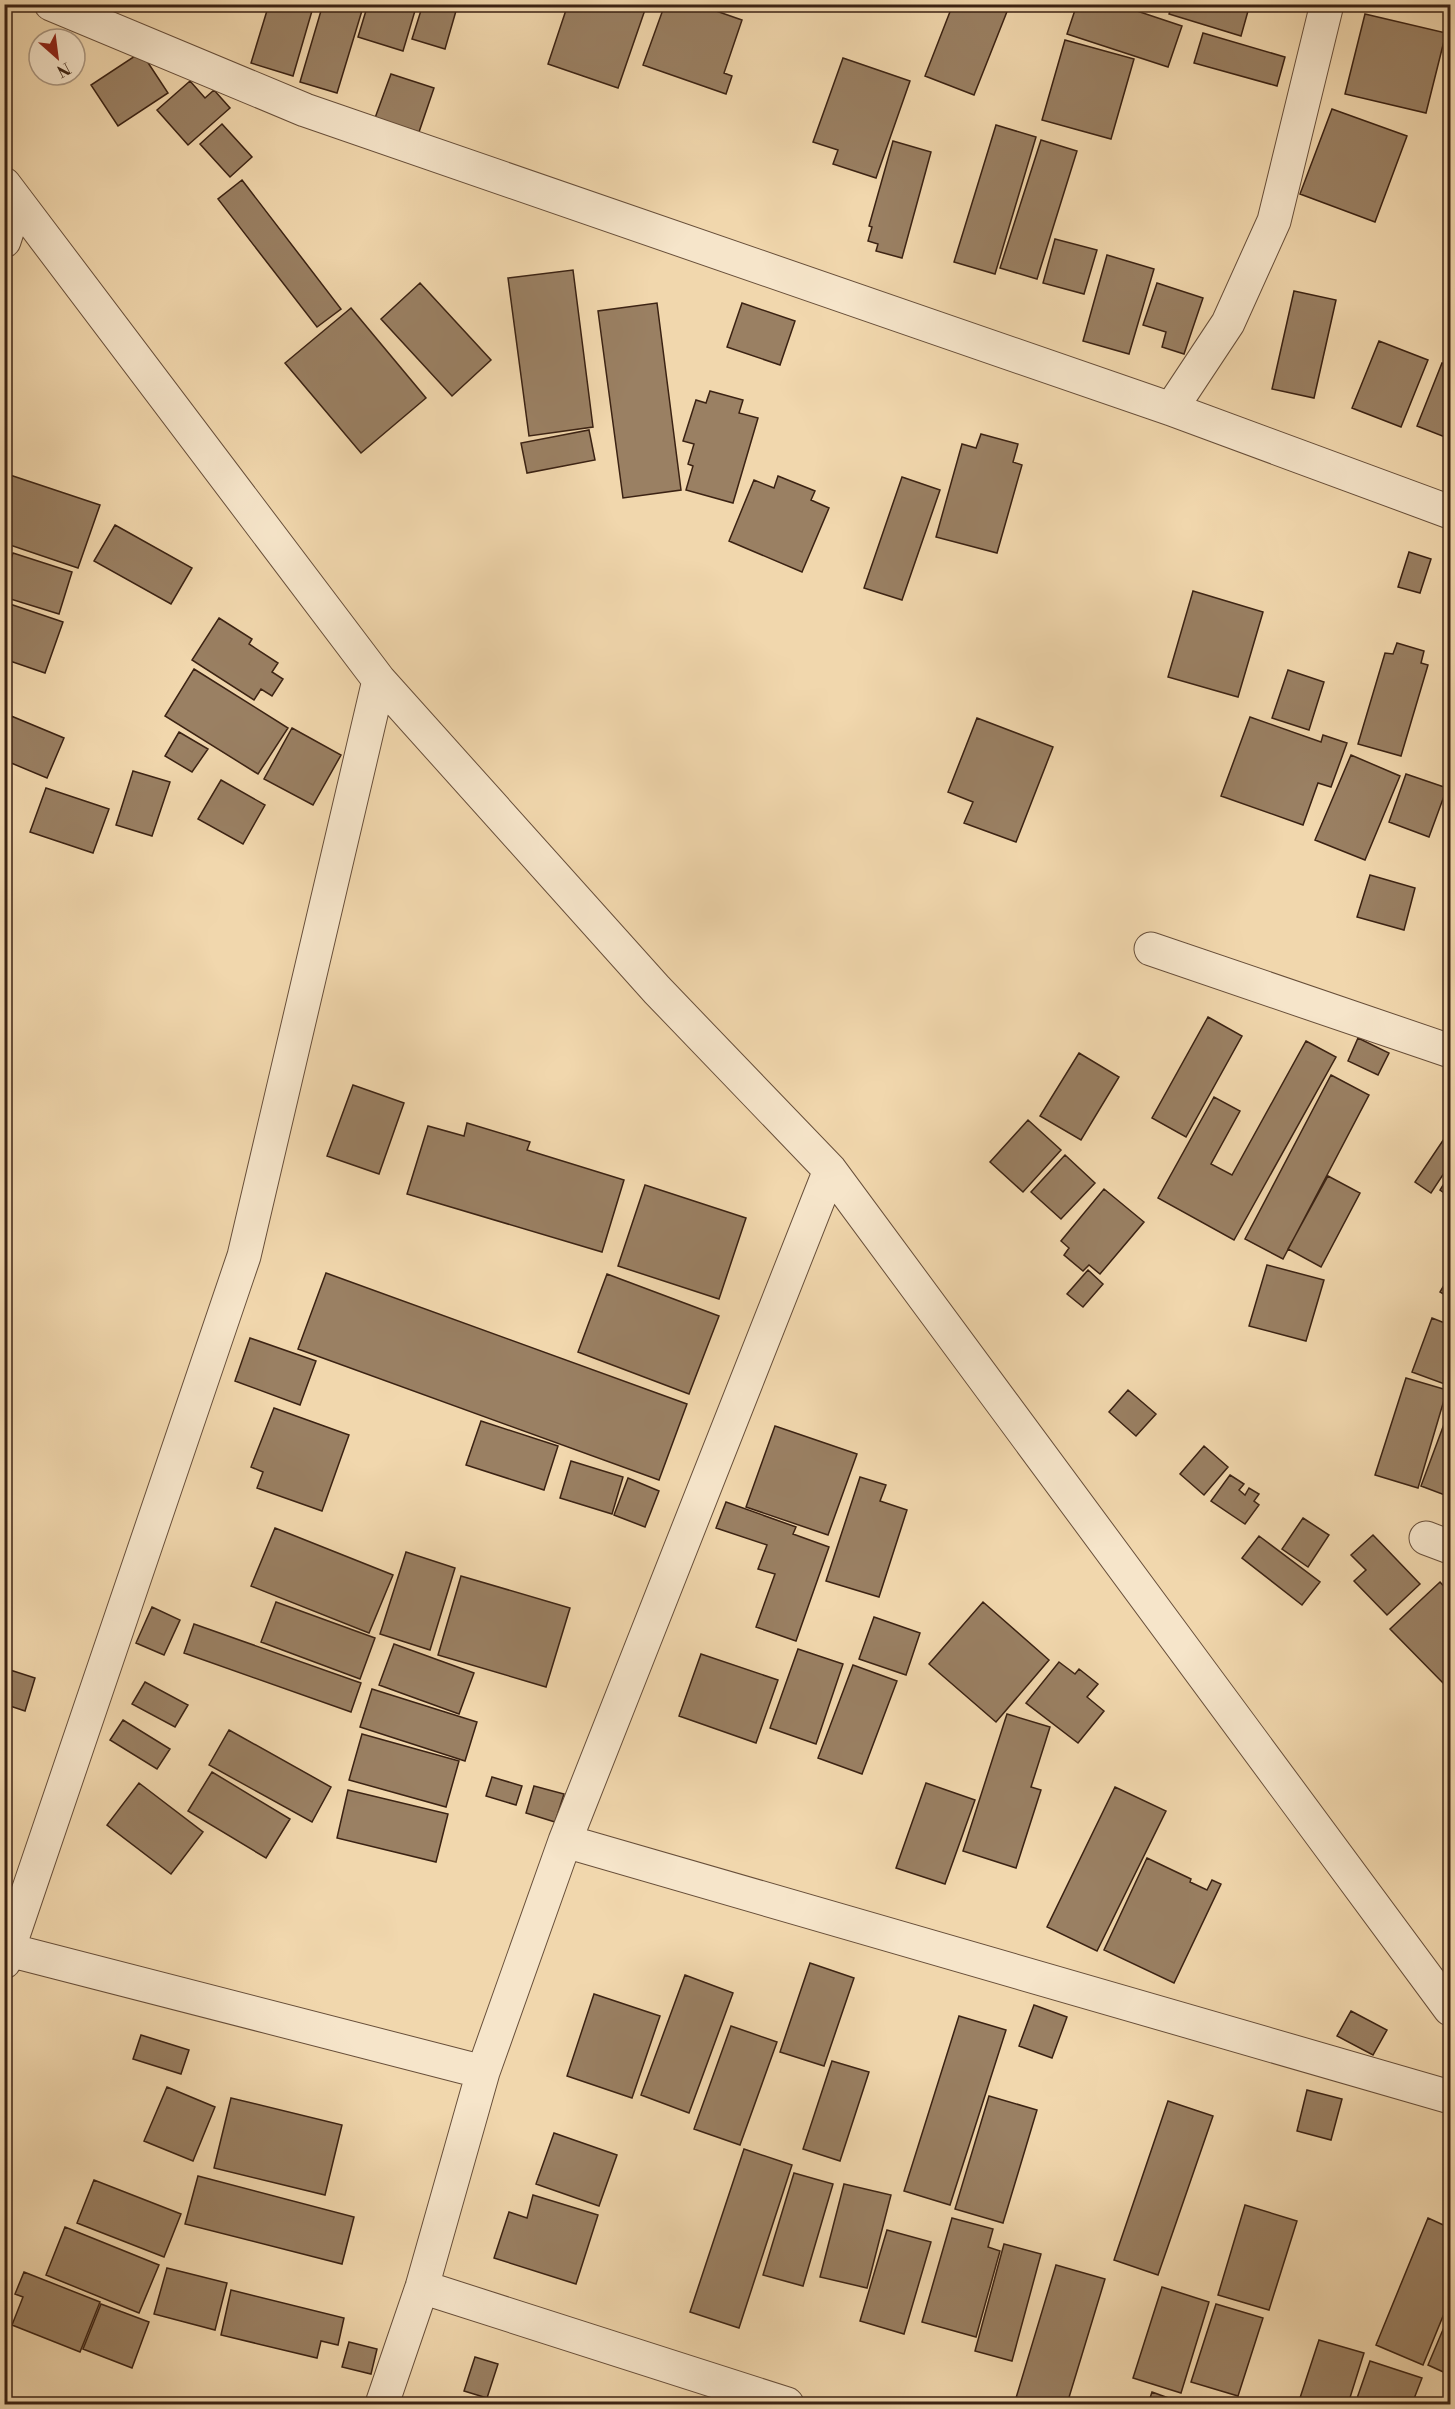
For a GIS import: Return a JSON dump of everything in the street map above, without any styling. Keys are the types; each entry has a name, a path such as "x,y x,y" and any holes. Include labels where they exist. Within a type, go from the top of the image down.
{"street":[{"path":"51,4 305,110 1171,409 1450,512"},
{"path":"1171,409 1228,323 1274,221 1327,4"},
{"path":"4,242 11,193"},
{"path":"11,193 380,680 657,990 830,1170 1450,2009"},
{"path":"380,680 244,1256 7,1956 483,2072"},
{"path":"1151,949 1450,1050"},
{"path":"382,2404 422,2287 483,2072 564,1841 830,1170"},
{"path":"564,1841 1450,2097"},
{"path":"422,2287 787,2404"}],"building":[{"path":"269,4 314,4 293,76 251,63"},
{"path":"323,4 364,4 337,93 300,82"},
{"path":"368,4 417,4 403,51 358,37"},
{"path":"423,4 458,4 445,49 412,39"},
{"path":"568,4 647,4 618,88 548,64"},
{"path":"665,4 696,4 742,20 724,73 732,76 726,94 643,65"},
{"path":"953,4 1010,4 974,95 925,76"},
{"path":"1077,4 1116,4 1182,26 1168,67 1067,34"},
{"path":"1172,4 1250,4 1241,36 1169,14"},
{"path":"1365,14 1446,33 1426,113 1345,94"},
{"path":"1203,33 1285,57 1277,86 1194,63"},
{"path":"1065,40 1134,59 1111,139 1042,120"},
{"path":"141,52 168,93 118,126 91,85"},
{"path":"843,58 910,81 876,178 833,164 838,150 813,142"},
{"path":"391,74 434,88 419,132 375,118"},
{"path":"190,81 205,98 214,90 230,108 188,145 157,110"},
{"path":"1332,109 1407,136 1375,222 1300,194"},
{"path":"222,124 252,157 230,177 200,144"},
{"path":"996,125 1036,137 995,274 954,262"},
{"path":"1041,140 1077,151 1037,279 1000,268"},
{"path":"893,141 931,152 902,258 876,251 878,244 868,241 872,227 869,226"},
{"path":"242,180 341,309 317,327 218,199"},
{"path":"1055,239 1097,250 1084,294 1043,283"},
{"path":"1107,255 1154,269 1129,354 1083,341"},
{"path":"573,270 593,427 529,436 508,278"},
{"path":"420,283 491,360 452,396 381,319"},
{"path":"1157,283 1203,298 1184,354 1162,347 1166,332 1143,325"},
{"path":"1294,291 1336,300 1314,398 1272,389"},
{"path":"657,303 681,490 623,498 598,311"},
{"path":"742,303 795,321 780,365 727,347"},
{"path":"351,308 426,398 361,453 285,363"},
{"path":"1379,341 1428,360 1401,427 1352,408"},
{"path":"1442,363 1450,366 1450,439 1417,426"},
{"path":"710,391 743,400 739,413 758,418 733,503 686,490 693,466 688,464 694,444 683,441 696,400 706,403"},
{"path":"589,430 595,460 527,473 521,443"},
{"path":"981,434 1018,444 1013,462 1022,465 997,553 936,537 962,444 976,448"},
{"path":"10,475 100,505 78,568 4,543 4,492"},
{"path":"778,476 815,491 811,500 829,508 802,572 729,541 754,480 774,488"},
{"path":"902,477 940,490 902,600 864,588"},
{"path":"115,525 192,568 171,604 94,561"},
{"path":"1409,552 1431,559 1420,593 1398,587"},
{"path":"13,553 72,572 59,614 4,597 4,579"},
{"path":"1193,591 1263,612 1238,697 1168,677"},
{"path":"4,602 63,622 45,673 4,659"},
{"path":"219,618 252,639 249,644 278,663 272,672 283,679 272,696 261,689 254,700 192,660"},
{"path":"1397,643 1424,651 1421,663 1428,665 1401,756 1358,744 1385,653 1393,654"},
{"path":"194,669 288,728 258,774 165,716"},
{"path":"1288,670 1324,682 1309,730 1272,718"},
{"path":"4,713 64,738 47,778 4,760"},
{"path":"1250,717 1321,742 1323,735 1347,743 1331,787 1318,783 1303,825 1221,796"},
{"path":"977,718 1053,747 1016,842 964,823 973,802 948,792"},
{"path":"292,728 341,755 313,805 264,779"},
{"path":"179,732 208,749 192,772 165,756"},
{"path":"1351,755 1400,776 1365,860 1315,840"},
{"path":"133,771 170,782 152,836 116,825"},
{"path":"1406,774 1447,788 1429,837 1389,822"},
{"path":"221,780 265,805 243,844 198,819"},
{"path":"46,788 109,809 93,853 30,832"},
{"path":"1370,875 1415,888 1404,930 1357,917"},
{"path":"1208,1017 1242,1036 1186,1137 1152,1118"},
{"path":"1358,1038 1389,1053 1378,1075 1348,1061"},
{"path":"1306,1041 1336,1057 1234,1240 1158,1198 1214,1097 1240,1111 1211,1164 1232,1175"},
{"path":"1079,1053 1119,1077 1081,1140 1040,1116"},
{"path":"1331,1075 1369,1095 1283,1259 1245,1239"},
{"path":"353,1085 404,1103 379,1174 327,1156"},
{"path":"1028,1120 1061,1150 1023,1192 990,1162"},
{"path":"467,1123 530,1142 527,1150 624,1180 602,1252 407,1194 428,1126 464,1136"},
{"path":"1450,1130 1450,1164 1431,1193 1415,1182"},
{"path":"1065,1155 1095,1183 1061,1219 1031,1192"},
{"path":"1450,1174 1450,1197 1440,1190"},
{"path":"1328,1176 1360,1193 1321,1267 1288,1249"},
{"path":"645,1185 746,1218 719,1299 618,1266"},
{"path":"1104,1189 1144,1222 1100,1274 1089,1265 1083,1271 1064,1255 1069,1248 1061,1241"},
{"path":"1267,1265 1324,1280 1306,1341 1249,1326"},
{"path":"1088,1270 1103,1284 1083,1307 1067,1294"},
{"path":"326,1273 687,1404 659,1480 298,1349"},
{"path":"607,1274 719,1316 689,1394 578,1352"},
{"path":"1450,1275 1450,1298 1440,1292"},
{"path":"1432,1318 1450,1325 1450,1386 1412,1372"},
{"path":"250,1338 316,1361 300,1405 235,1381"},
{"path":"1406,1378 1447,1390 1418,1488 1375,1475"},
{"path":"1128,1390 1156,1414 1136,1436 1109,1412"},
{"path":"274,1408 349,1435 322,1511 257,1488 263,1472 251,1467"},
{"path":"1450,1408 1450,1497 1421,1486"},
{"path":"481,1421 558,1446 544,1490 466,1465"},
{"path":"775,1426 857,1454 828,1535 746,1507"},
{"path":"1204,1446 1228,1467 1204,1495 1180,1474"},
{"path":"571,1461 623,1477 612,1514 560,1498"},
{"path":"1230,1475 1244,1484 1239,1490 1245,1495 1249,1488 1259,1494 1254,1501 1259,1505 1245,1524 1211,1501"},
{"path":"860,1477 886,1485 880,1501 907,1510 879,1597 826,1581"},
{"path":"628,1478 659,1491 645,1527 614,1515"},
{"path":"726,1502 796,1527 793,1534 829,1547 796,1641 756,1627 775,1574 758,1569 767,1545 716,1528"},
{"path":"1303,1518 1329,1535 1308,1567 1282,1549"},
{"path":"275,1528 393,1575 369,1633 251,1586"},
{"path":"1373,1535 1420,1584 1387,1615 1354,1581 1366,1570 1351,1555"},
{"path":"1259,1536 1320,1582 1302,1605 1242,1558"},
{"path":"406,1552 455,1568 430,1650 380,1634"},
{"path":"461,1576 570,1608 546,1687 438,1655"},
{"path":"1440,1582 1450,1593 1450,1676 1443,1683 1390,1629"},
{"path":"276,1602 375,1638 360,1679 261,1642"},
{"path":"983,1602 1049,1660 996,1722 929,1664"},
{"path":"152,1607 180,1620 164,1655 136,1643"},
{"path":"874,1617 920,1633 906,1675 859,1659"},
{"path":"194,1624 361,1683 351,1712 184,1653"},
{"path":"394,1644 474,1673 459,1714 379,1685"},
{"path":"798,1649 843,1664 816,1744 770,1728"},
{"path":"701,1654 778,1680 756,1743 679,1716"},
{"path":"1059,1662 1075,1674 1079,1669 1098,1684 1087,1697 1104,1711 1078,1743 1026,1703"},
{"path":"853,1665 897,1681 862,1774 818,1758"},
{"path":"4,1668 35,1678 25,1711 4,1704"},
{"path":"145,1682 188,1705 175,1727 132,1704"},
{"path":"372,1689 477,1722 465,1761 360,1727"},
{"path":"1007,1714 1050,1727 1031,1787 1041,1790 1016,1868 963,1851"},
{"path":"123,1720 170,1749 157,1769 110,1740"},
{"path":"229,1730 331,1787 312,1822 209,1765"},
{"path":"362,1734 459,1761 446,1807 349,1780"},
{"path":"212,1772 290,1819 266,1858 188,1811"},
{"path":"492,1777 522,1786 516,1805 486,1796"},
{"path":"139,1783 203,1832 171,1874 107,1825"},
{"path":"926,1783 975,1800 945,1884 896,1868"},
{"path":"534,1786 564,1794 555,1822 526,1813"},
{"path":"1115,1787 1166,1811 1097,1951 1047,1927"},
{"path":"348,1790 448,1814 436,1862 337,1838"},
{"path":"1147,1858 1191,1879 1190,1882 1207,1890 1212,1880 1221,1884 1174,1983 1104,1950"},
{"path":"810,1963 854,1978 824,2066 780,2052"},
{"path":"685,1975 733,1993 689,2113 641,2095"},
{"path":"594,1994 660,2016 632,2098 567,2076"},
{"path":"1034,2005 1067,2017 1052,2058 1019,2046"},
{"path":"1351,2011 1387,2030 1373,2055 1337,2036"},
{"path":"959,2016 1006,2030 950,2205 904,2191"},
{"path":"731,2026 777,2042 740,2145 694,2129"},
{"path":"141,2035 189,2050 181,2074 133,2059"},
{"path":"832,2061 869,2072 840,2161 803,2149"},
{"path":"167,2087 215,2107 193,2161 144,2141"},
{"path":"1307,2090 1342,2099 1331,2140 1297,2131"},
{"path":"989,2096 1037,2110 1003,2223 955,2209"},
{"path":"231,2098 342,2125 325,2195 214,2168"},
{"path":"1168,2101 1213,2116 1158,2275 1114,2260"},
{"path":"554,2133 617,2155 599,2206 536,2184"},
{"path":"744,2149 792,2165 739,2328 690,2312"},
{"path":"794,2173 833,2184 803,2286 763,2275"},
{"path":"198,2176 354,2217 342,2264 185,2224"},
{"path":"94,2180 181,2214 164,2257 77,2223"},
{"path":"844,2184 891,2195 867,2288 820,2277"},
{"path":"533,2195 598,2215 576,2284 494,2258 509,2212 527,2218"},
{"path":"1245,2205 1297,2221 1269,2310 1218,2295"},
{"path":"952,2218 993,2229 988,2247 1000,2251 976,2337 922,2322"},
{"path":"1428,2218 1450,2228 1450,2299 1423,2365 1376,2345"},
{"path":"65,2227 159,2265 139,2313 46,2275"},
{"path":"887,2230 931,2242 904,2334 860,2321"},
{"path":"1004,2244 1041,2254 1012,2361 975,2351"},
{"path":"1056,2265 1105,2279 1067,2404 1039,2404 1016,2398"},
{"path":"167,2268 227,2283 215,2330 154,2314"},
{"path":"24,2272 100,2302 80,2352 12,2325 23,2297 15,2294"},
{"path":"1162,2287 1209,2302 1181,2393 1133,2378"},
{"path":"231,2290 344,2318 338,2345 321,2341 317,2358 221,2335"},
{"path":"101,2304 149,2322 132,2368 83,2349"},
{"path":"1216,2304 1263,2318 1238,2396 1191,2382"},
{"path":"1450,2313 1450,2375 1428,2365"},
{"path":"1319,2340 1364,2353 1348,2404 1298,2404"},
{"path":"349,2342 377,2349 371,2374 342,2367"},
{"path":"475,2357 498,2364 487,2398 464,2391"},
{"path":"1370,2361 1422,2378 1412,2404 1355,2404"},
{"path":"1152,2392 1185,2404 1148,2404"}]}
